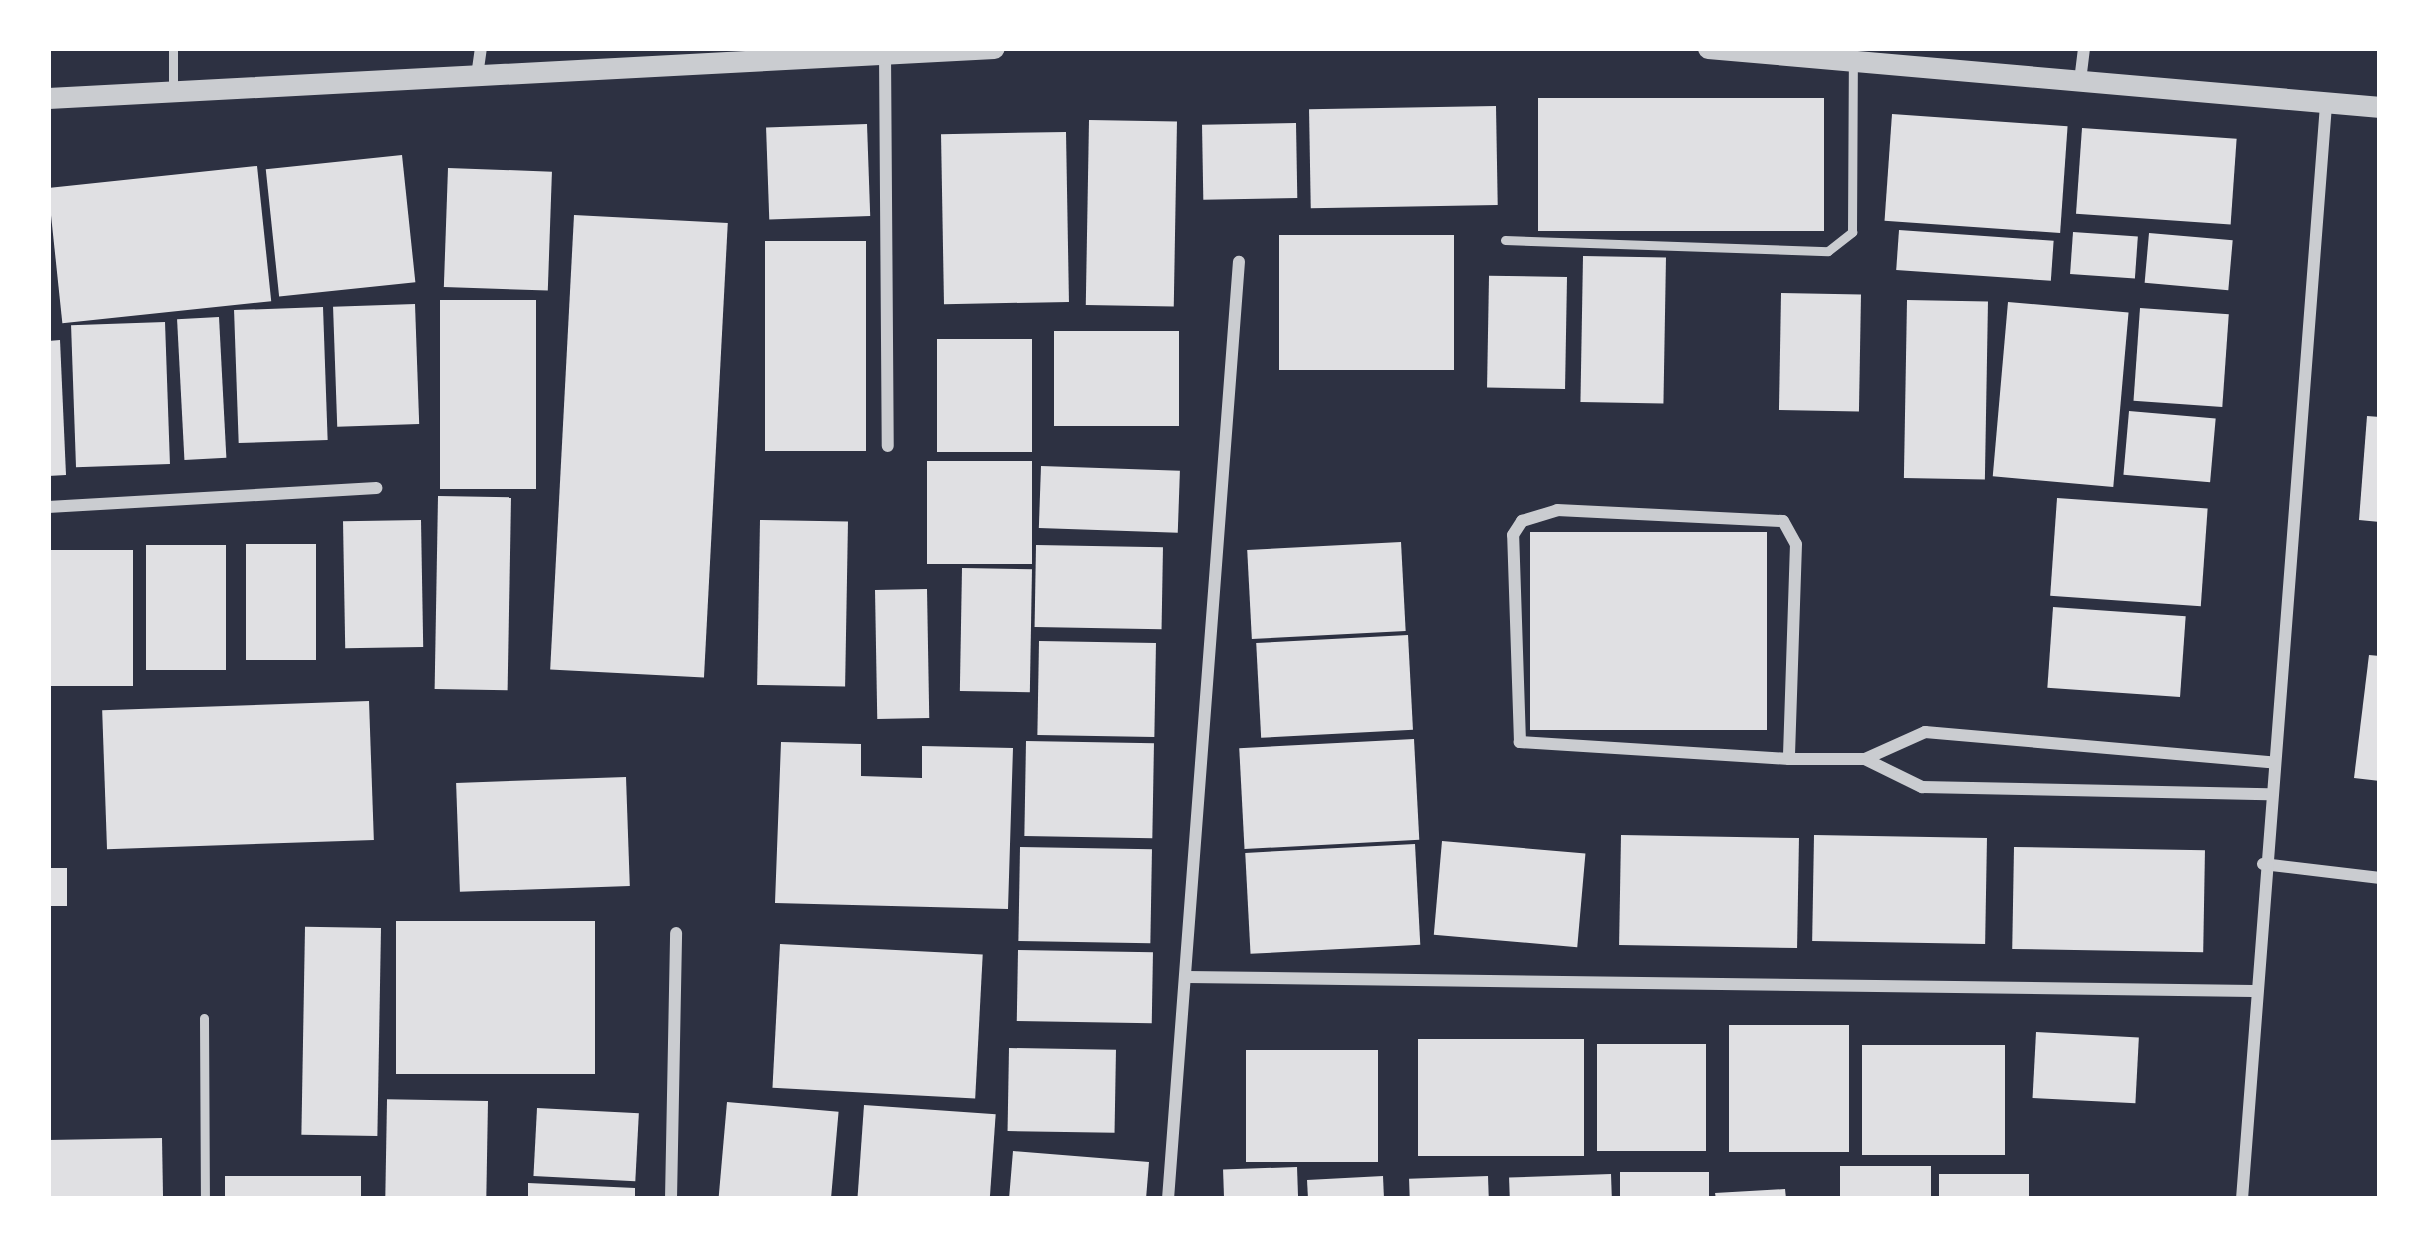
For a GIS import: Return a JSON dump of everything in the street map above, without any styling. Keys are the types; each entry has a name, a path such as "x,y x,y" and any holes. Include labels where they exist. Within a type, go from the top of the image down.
{"street":[{"path":"477,76 481,48"},
{"path":"48,98 477,76 761,50 994,48"},
{"path":"1708,48 2380,107"},
{"path":"2080,82 2084,48"},
{"path":"885,52 888,446"},
{"path":"2242,1199 2270,762 2326,104"},
{"path":"1168,1199 1239,262"},
{"path":"48,507 376,488"},
{"path":"1789,758 1796,544 1783,521 1557,510 1522,521 1513,535 1520,742 1789,758 1865,759 1925,732 2270,762"},
{"path":"1865,759 1922,787 2268,794"},
{"path":"2263,864 2380,878"},
{"path":"671,1199 676,933"},
{"path":"1187,977 2254,991"}],"lane":[{"path":"173,48 173,91"},
{"path":"1505,240 1828,251 1852,232 1853,63"},
{"path":"204,1018 205,1199"}],"building":[{"path":"1538,98 1824,98 1824,231 1538,231"},
{"path":"1496,106 1498,205 1311,208 1309,109"},
{"path":"1892,114 2068,126 2060,233 1885,221"},
{"path":"1089,120 1177,122 1174,307 1086,305"},
{"path":"1296,123 1297,198 1203,200 1202,125"},
{"path":"867,124 870,216 769,219 766,128"},
{"path":"2082,128 2237,139 2231,225 2076,214"},
{"path":"1066,132 1069,302 944,304 941,134"},
{"path":"402,155 415,282 279,297 266,169"},
{"path":"257,166 271,301 62,323 48,188"},
{"path":"448,168 552,172 548,291 444,287"},
{"path":"574,215 728,223 704,677 550,669"},
{"path":"1899,230 2054,241 2051,281 1896,270"},
{"path":"2073,232 2138,237 2135,278 2070,274"},
{"path":"2149,233 2233,240 2228,290 2145,283"},
{"path":"1279,235 1454,235 1454,370 1279,370"},
{"path":"765,241 866,241 866,451 765,451"},
{"path":"1583,256 1666,257 1663,403 1580,402"},
{"path":"1489,276 1567,277 1565,389 1487,388"},
{"path":"1781,293 1861,294 1859,411 1779,410"},
{"path":"440,300 536,300 536,489 440,489"},
{"path":"1907,300 1988,301 1985,479 1904,478"},
{"path":"2008,302 2129,313 2113,487 1993,476"},
{"path":"415,304 419,424 337,427 333,307"},
{"path":"323,307 328,440 239,443 234,310"},
{"path":"2140,308 2229,314 2222,407 2134,401"},
{"path":"219,317 226,458 184,460 177,319"},
{"path":"165,322 170,464 76,467 71,325"},
{"path":"1054,331 1179,331 1179,426 1054,426"},
{"path":"937,339 1032,339 1032,452 937,452"},
{"path":"60,340 66,475 48,476 48,341"},
{"path":"2129,411 2216,419 2210,482 2123,475"},
{"path":"2367,416 2380,417 2380,522 2359,520"},
{"path":"927,461 1032,461 1032,564 927,564"},
{"path":"1041,466 1180,471 1178,533 1039,528"},
{"path":"438,496 511,497 508,690 435,689"},
{"path":"2057,498 2208,509 2201,606 2050,596"},
{"path":"421,520 423,647 345,648 343,521"},
{"path":"760,520 848,522 845,687 757,685"},
{"path":"1530,532 1767,532 1767,730 1530,730"},
{"path":"1401,542 1406,631 1252,639 1247,550"},
{"path":"246,544 316,544 316,660 246,660"},
{"path":"146,545 226,545 226,670 146,670"},
{"path":"1036,545 1163,547 1162,629 1035,627"},
{"path":"48,550 133,550 133,686 48,686"},
{"path":"962,568 1032,569 1030,692 960,691"},
{"path":"927,589 929,718 877,719 875,590"},
{"path":"2053,607 2186,616 2180,697 2047,688"},
{"path":"1408,635 1413,730 1261,738 1256,643"},
{"path":"1039,641 1156,643 1154,737 1037,735"},
{"path":"2369,655 2380,656 2380,781 2354,778"},
{"path":"369,701 374,840 107,849 102,710"},
{"path":"1414,739 1419,840 1245,849 1239,748"},
{"path":"1026,741 1154,743 1152,838 1024,836"},
{"path":"781,742 861,744 861,776 922,778 922,746 1013,748 1008,909 775,903"},
{"path":"626,777 630,886 460,892 456,783"},
{"path":"1621,835 1799,838 1797,948 1619,945"},
{"path":"1814,835 1987,838 1985,944 1812,941"},
{"path":"1442,841 1585,854 1577,947 1434,935"},
{"path":"1415,844 1420,945 1251,954 1245,853"},
{"path":"1020,847 1152,849 1150,943 1018,941"},
{"path":"2014,847 2205,850 2203,952 2012,949"},
{"path":"48,868 67,868 67,906 48,906"},
{"path":"396,921 595,921 595,1074 396,1074"},
{"path":"305,927 381,928 377,1136 301,1135"},
{"path":"780,944 983,955 975,1098 772,1088"},
{"path":"1018,950 1153,952 1152,1023 1017,1021"},
{"path":"1729,1025 1849,1025 1849,1152 1729,1152"},
{"path":"2036,1032 2139,1037 2135,1103 2033,1098"},
{"path":"1418,1039 1584,1039 1584,1156 1418,1156"},
{"path":"1597,1044 1706,1044 1706,1151 1597,1151"},
{"path":"1862,1045 2005,1045 2005,1155 1862,1155"},
{"path":"1009,1048 1116,1050 1115,1133 1008,1131"},
{"path":"1246,1050 1378,1050 1378,1162 1246,1162"},
{"path":"387,1099 488,1101 486,1199 385,1197"},
{"path":"727,1102 839,1112 831,1199 719,1199"},
{"path":"864,1105 996,1114 990,1199 857,1199"},
{"path":"537,1108 639,1113 635,1181 533,1176"},
{"path":"162,1138 163,1199 49,1199 48,1140"},
{"path":"1013,1151 1149,1162 1146,1199 1009,1199"},
{"path":"1840,1166 1931,1166 1931,1199 1840,1199"},
{"path":"1297,1167 1298,1199 1224,1199 1223,1170"},
{"path":"1620,1172 1709,1172 1709,1199 1620,1199"},
{"path":"1611,1174 1612,1199 1510,1199 1509,1178"},
{"path":"1939,1174 2029,1174 2029,1199 1939,1199"},
{"path":"225,1176 361,1176 361,1199 225,1199"},
{"path":"1383,1176 1384,1199 1308,1199 1307,1180"},
{"path":"1488,1176 1489,1199 1410,1199 1409,1179"},
{"path":"528,1183 635,1188 635,1199 528,1199"},
{"path":"1785,1189 1786,1199 1716,1199 1715,1193"}]}
